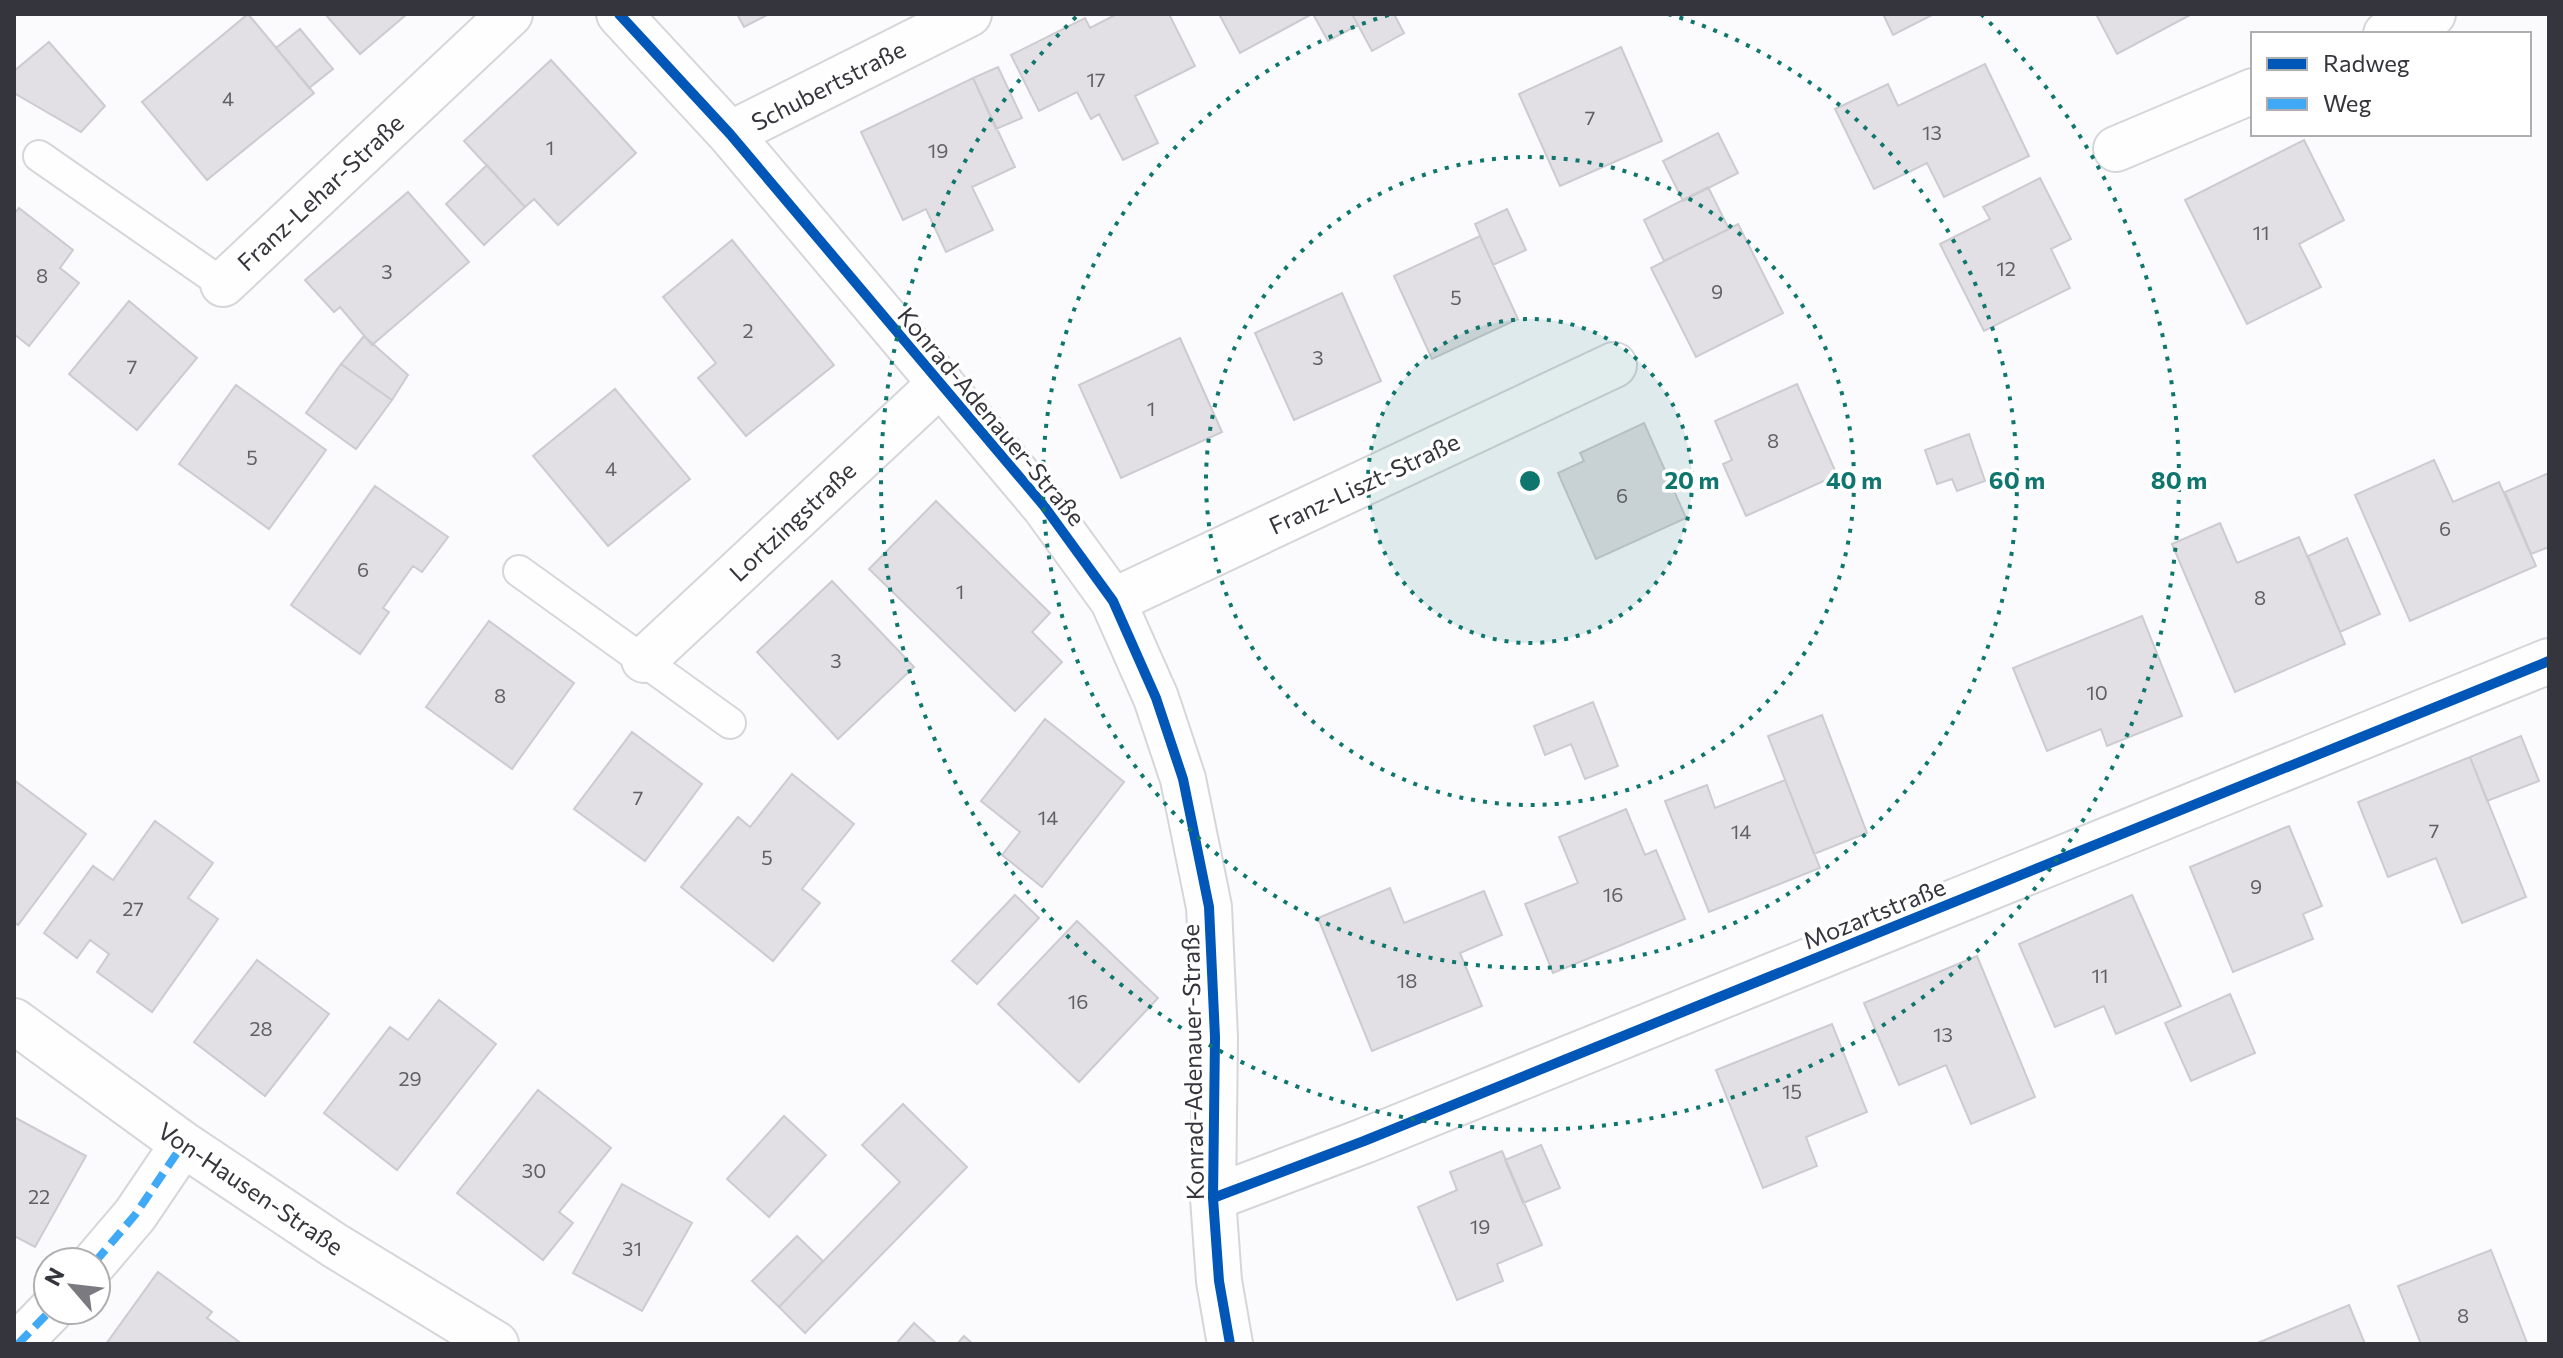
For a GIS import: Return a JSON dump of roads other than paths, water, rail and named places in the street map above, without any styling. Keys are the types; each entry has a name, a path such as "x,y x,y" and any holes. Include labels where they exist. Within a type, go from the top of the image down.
{"street":[{"name":"Franz-Lehar-Straße","path":"223,284 510,14"},
{"name":"Konrad-Adenauer-Straße","path":"619,14 730,134 941,383 1044,506 1113,601 1156,698 1183,779 1209,907 1215,1037 1213,1198 1219,1281 1230,1344"},
{"name":"Schubertstraße","path":"730,134 969,14"},
{"path":"2391,32 2433,14"},
{"path":"2116,149 2251,92"},
{"name":"Franz-Liszt-Straße","path":"1113,601 1614,365"},
{"name":"Lortzingstraße","path":"644,660 941,383"},
{"name":"Mozartstraße","path":"1213,1198 1364,1141 2549,661"},
{"name":"Von-Hausen-Straße","path":"14,1021 183,1144 334,1245 496,1344"},
{"path":"109,1246 135,1215 183,1144"},
{"path":"18,1344 35,1326"}],"lane":[{"name":"Franz-Lehar-Straße","path":"39,156 223,284"},
{"path":"519,571 730,723"}]}
